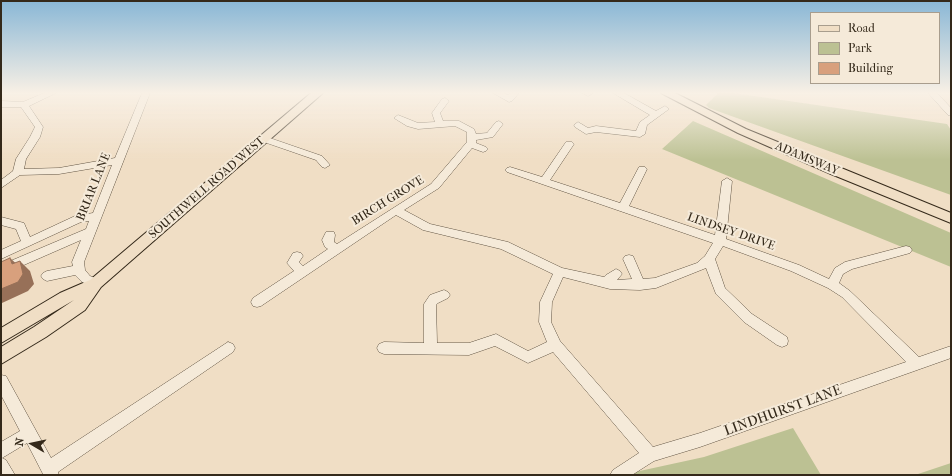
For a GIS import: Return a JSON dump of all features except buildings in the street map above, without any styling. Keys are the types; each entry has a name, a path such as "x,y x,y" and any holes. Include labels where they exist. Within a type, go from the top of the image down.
{"main road":[{"name":"SOUTHWELL ROAD WEST","path":"1,356 40,332 79,305 96,283 292,115"},
{"name":"ADAMSWAY","path":"710,115 742,131 835,171 951,218"},
{"name":"SOUTHWELL ROAD WEST","path":"1,336 65,298 96,283"}],"street":[{"path":"18,172 21,159 35,137 39,127 31,115"},
{"name":"BRIAR LANE","path":"78,270 78,262 137,115"},
{"path":"437,115 440,124"},
{"path":"578,125 583,134 596,129 640,134 643,124 656,115"},
{"path":"398,118 410,124 425,126 456,123 471,131 470,141"},
{"path":"470,141 490,136 499,124"},
{"path":"264,139 319,158 325,165"},
{"path":"470,141 483,149"},
{"name":"BIRCH GROVE","path":"257,302 396,210 436,186 470,141"},
{"path":"544,182 569,144"},
{"path":"1,185 18,172 59,171 118,161"},
{"path":"622,209 642,169"},
{"name":"LINDSEY DRIVE","path":"510,170 720,241 795,268 832,285 846,294 916,363"},
{"path":"396,210 427,227 504,245 560,272 613,279 640,285 656,283 701,266 709,259 720,241 727,181"},
{"path":"1,255 79,219 96,216"},
{"path":"1,221 20,226 27,244"},
{"path":"1,270 90,232"},
{"path":"330,235 328,240 329,244 337,249"},
{"path":"832,285 839,271 849,265 906,250"},
{"path":"297,256 294,263 302,272"},
{"path":"628,259 640,285"},
{"path":"709,259 720,292 748,318 782,341"},
{"path":"47,276 78,270 82,276 96,283"},
{"path":"560,272 546,302 545,322 555,345 650,455"},
{"path":"430,349 430,304 434,299 444,295"},
{"path":"384,348 469,349 496,340 528,357 555,345"},
{"path":"1,381 49,472 228,348"},
{"name":"LINDHURST LANE","path":"618,475 650,455 700,440 951,352"},
{"path":"1,451 28,434"},
{"path":"1,465 7,475"}],"green space":[{"path":"729,115 887,115 947,124 951,130 951,195"},
{"path":"693,121 951,233 951,267 662,149"},
{"path":"793,428 821,475 630,475 635,472 704,457"},
{"path":"951,463 951,475 915,475"}]}
